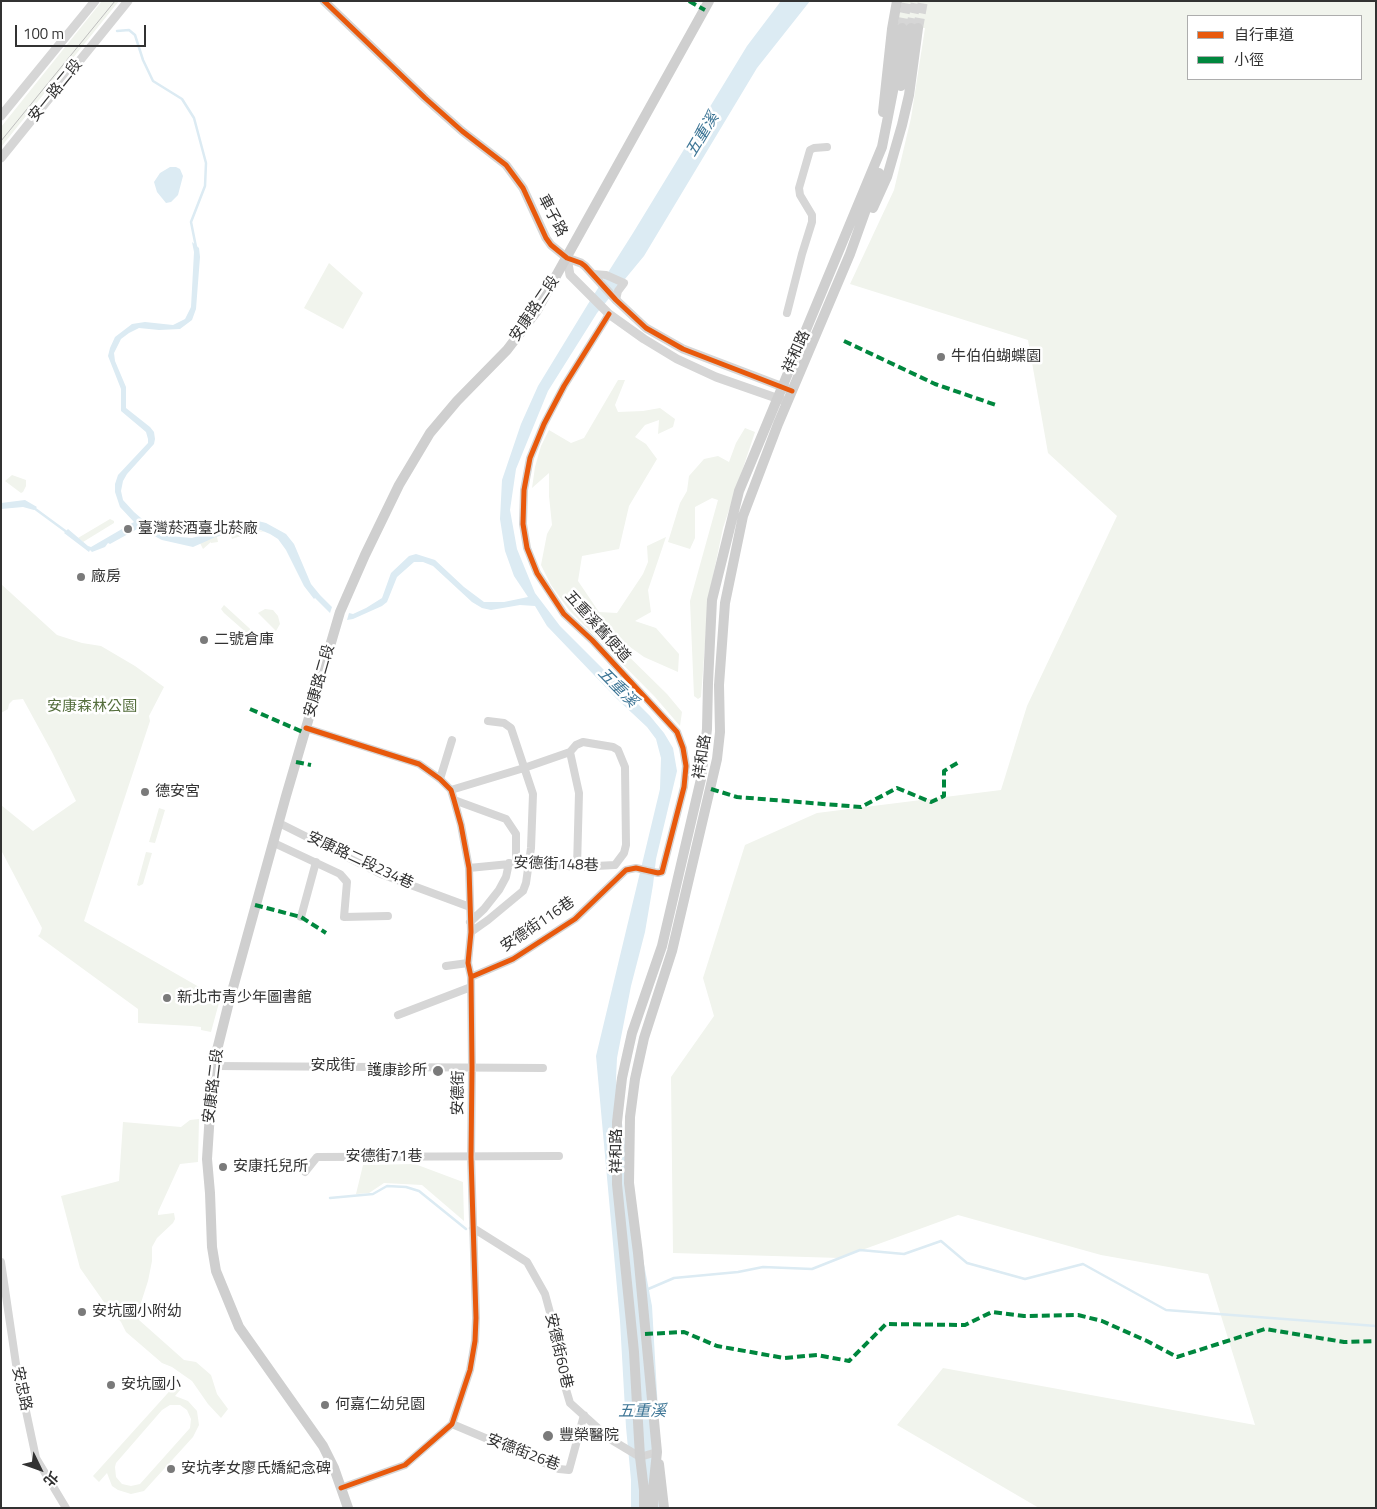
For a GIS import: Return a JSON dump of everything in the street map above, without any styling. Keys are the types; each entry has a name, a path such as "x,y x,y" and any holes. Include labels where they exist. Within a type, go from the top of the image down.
{"main road":[{"name":"安康路二段","path":"348,1508 334,1468 321,1441 239,1326 216,1271 212,1248 206,1159 214,1066 252,918 340,612 400,485 430,433 457,401 523,331 536,312 709,1"},
{"path":"849,228 881,126 897,1"},
{"name":"祥和路","path":"644,1508 634,1352 618,1192 617,1122 622,1078 632,1033 662,946 701,779 708,730 712,600 739,491 781,386 873,171 887,129 910,28 909,95 894,154 871,214 850,254 787,402 743,516 725,603 719,685 720,732 717,759 672,951 644,1038 635,1079 630,1117 629,1183 657,1452 653,1490 654,1508"},
{"path":"657,1452 664,1508"}],"street":[{"name":"安一路二段","path":"1,116 95,1"},
{"name":"安一路二段","path":"1,158 128,1"},
{"name":"車子路","path":"324,1 425,98 462,131 506,164 523,188 551,245 567,258 581,263 646,328 683,349 792,391"},
{"path":"787,313 812,222 812,215 798,188 810,150 827,147"},
{"name":"車子路","path":"567,258 570,275 608,314 644,340 677,359 716,377 787,402"},
{"path":"593,274 606,275 624,283 619,289 616,300"},
{"name":"五重溪舊便道","path":"608,314 564,386 544,424 530,458 524,490 524,524 527,548 537,573 564,614 592,640 629,682 666,719 677,732 683,748 686,766 684,787 664,870 658,873 636,868"},
{"path":"470,932 488,920 522,891 526,883 530,862 532,794 511,728 499,721 488,721"},
{"name":"安德街","path":"306,728 419,764 440,779 451,790 461,825 469,868 470,932 468,963 471,977 471,1157 475,1341 470,1370 452,1424"},
{"path":"440,779 452,740"},
{"name":"安德街148巷","path":"451,790 570,752 583,742 612,747 618,750 625,768 626,845 624,853 615,865 577,867 530,862 469,868"},
{"path":"570,752 579,793 577,867"},
{"path":"454,800 506,820 516,834 512,863 506,877 499,890 484,909 470,922"},
{"name":"安康路二段234巷","path":"279,823 382,874 470,907"},
{"path":"274,843 340,874 347,882 344,917 388,916"},
{"path":"301,917 316,862"},
{"name":"安德街116巷","path":"471,977 513,959 575,919 626,870 636,868"},
{"path":"446,966 468,963"},
{"path":"398,1015 471,987"},
{"name":"安成街","path":"214,1066 543,1068"},
{"path":"471,1157 559,1156"},
{"name":"安德街71巷","path":"305,1172 317,1157 471,1157"},
{"name":"安德街60巷","path":"473,1228 527,1262 545,1294 560,1349 565,1386 570,1403 610,1440 640,1457"},
{"name":"安忠路","path":"1,1262 16,1364 36,1458 66,1508"},
{"name":"安德街26巷","path":"452,1424 559,1469 569,1470 584,1415"},
{"path":"342,1488 405,1465 452,1424"},
{"path":"640,1457 657,1452"}],"green space":[{"path":"102,1 119,1 1,147 1,127"},
{"path":"902,1 1376,1 1376,1508 1039,1508 897,1425 943,1368 1255,1425 1208,1274 1101,1255 958,1215 840,1258 673,1253 671,1077 714,1016 703,978 745,845 817,813 1001,790 1027,706 1117,516 1048,453 1028,340 850,284 894,190 911,118 925,28 897,28"},
{"path":"329,263 363,293 343,329 304,308"},
{"path":"618,380 625,380 615,405 618,412 660,408 675,419 673,427 658,434 659,420 645,425 635,437 646,444 657,459 629,506 619,549 582,556 578,581 599,612 617,613 643,574 648,562 647,546 666,537 648,590 651,612 635,621 656,628 679,654 678,672 644,657 612,634 609,637 667,694 682,712 680,726 655,697 569,610 551,585 541,565 547,534 552,525 549,473 532,488 541,446 549,430 571,443 584,438"},
{"path":"745,428 755,432 723,528 712,581 707,617 701,697 698,699 694,696 690,601 718,500 712,498 695,507 695,538 690,549 668,542 680,503 687,491 689,476 704,459 718,456 729,462 736,443"},
{"path":"12,475 26,480 23,492 21,493 5,481"},
{"path":"110,519 114,523 83,542 78,538"},
{"path":"252,528 265,532 256,531 232,539 230,533"},
{"path":"228,534 217,537 218,542 211,542 203,549 200,543 218,536"},
{"name":"安康森林公園","path":"1,584 57,635 82,643 101,646 135,666 164,687 149,716 150,721 84,921 220,999 211,1032 201,1030 201,1027 138,1023 138,1009 38,936 42,928 1,850 1,805 33,831 76,801 23,699 13,700 9,704 8,709 1,713"},
{"path":"224,605 260,638 257,642 224,613 221,609"},
{"path":"265,609 273,610 278,616 280,624 276,631 258,613"},
{"path":"159,808 165,810 155,843 149,842"},
{"path":"146,852 152,853 143,884 139,886 137,885"},
{"path":"199,1119 198,1162 180,1164 158,1212 158,1215 174,1213 175,1219 157,1238 152,1247 152,1261 148,1281 137,1315 139,1320 184,1360 196,1362 211,1375 217,1394 228,1409 221,1418 208,1404 192,1381 172,1367 162,1363 126,1332 121,1322 106,1305 80,1268 61,1196 119,1181 123,1122 181,1127 190,1120"},
{"path":"415,1164 463,1182 464,1221 422,1185 384,1183 369,1193 356,1194 363,1165"},
{"path":"176,1384 181,1389 175,1396 188,1401 197,1411 199,1425 193,1437 144,1491 131,1494 118,1490 112,1486 107,1473 99,1482 93,1476","holes":["170,1405 180,1405 187,1410 191,1419 190,1428 140,1484 131,1486 122,1484 116,1477 116,1463 162,1410"]}],"water":[{"name":"五重溪","path":"781,1 810,1 757,68 644,256 597,313 548,391 516,469 510,510 517,549 535,593 560,626 650,716 664,733 673,748 677,771 656,859 645,932 631,986 617,1058 616,1079 634,1212 652,1306 662,1508 631,1508 631,1480 620,1321 596,1056 660,789 661,758 656,739 647,727 617,699 547,626 535,606 520,605 491,610 482,608 472,602 433,566 423,562 414,562 397,577 387,602 382,606 347,620 349,613 353,614 382,598 391,573 409,556 416,554 435,560 464,587 484,602 504,602 528,597 514,576 505,551 500,519 502,480 521,424 538,386 588,304 747,46"},
{"path":"170,167 180,169 183,176 178,195 171,202 166,203 157,192 154,182 160,173"},
{"path":"192,242 199,248 200,257 196,309 192,320 180,329 159,330 139,328 121,339 114,353 115,361 126,387 126,408 150,427 154,432 155,439 154,444 123,481 121,491 123,500 148,524 169,536 192,538 254,520 266,523 286,534 294,544 311,584 332,607 330,613 314,599 304,586 286,550 278,539 258,529 252,528 218,536 193,547 162,540 139,528 92,552 90,550 89,552 64,533 68,529 91,547 134,522 120,507 115,492 115,484 118,475 148,443 148,439 146,432 121,411 121,389 108,356 115,337 132,324 145,322 173,325 185,319 191,307 194,252"},
{"path":"25,500 37,507 34,510 23,507 1,509 1,503"}],"waterway":[{"path":"117,31 129,30 135,35 143,60 153,81 182,99 194,118 206,163 205,186 191,222 196,247"},
{"path":"34,508 68,533"},
{"path":"330,1198 373,1194 387,1186 406,1187 419,1191 466,1229"},
{"path":"646,1290 674,1278 738,1272 763,1267 812,1269 860,1250 904,1254 941,1241 967,1263 1025,1279 1083,1264 1166,1310 1376,1326"}],"tunnel":[{"path":"902,28 907,1"},
{"path":"911,28 916,1"},
{"path":"918,28 923,1"}],"tram line":[{"path":"1,141 115,1"}],"marked path":[{"path":"689,1 705,10"},
{"path":"844,341 935,384 996,405"},
{"path":"250,709 305,733"},
{"path":"296,762 311,765"},
{"path":"711,789 737,797 861,807 897,788 931,802 944,796 944,771 959,762"},
{"path":"255,905 301,917 326,933"},
{"path":"645,1334 684,1332 717,1346 784,1358 817,1355 849,1361 886,1324 965,1325 992,1312 1024,1316 1078,1315 1102,1321 1177,1357 1265,1329 1344,1342 1376,1341"}],"cycle path":[{"path":"324,1 425,98 462,131 506,165 523,188 551,245 567,258 585,266 616,300 646,328 683,349 792,391"},
{"path":"471,977 513,959 575,919 626,870 636,868 658,873 662,872 684,787 686,766 683,748 677,732 592,640 564,614 537,573 527,548 523,524 524,490 530,458 544,424 564,386 609,314"},
{"path":"306,728 419,764 440,779 451,790 461,825 469,868 471,932 468,963 471,977 471,1157 476,1318 475,1341 470,1370 452,1424 405,1465 341,1488"}],"place":[{"name":"牛伯伯蝴蝶園","path":"941,357"},
{"name":"臺灣菸酒臺北菸廠","path":"128,529"},
{"name":"廠房","path":"81,577"},
{"name":"二號倉庫","path":"204,640"},
{"name":"德安宮","path":"145,792"},
{"name":"新北市青少年圖書館","path":"167,998"},
{"name":"護康診所","path":"438,1071"},
{"name":"安康托兒所","path":"223,1167"},
{"name":"安坑國小附幼","path":"82,1312"},
{"name":"安坑國小","path":"111,1385"},
{"name":"何嘉仁幼兒園","path":"325,1405"},
{"name":"豐榮醫院","path":"548,1436"},
{"name":"安坑孝女廖氏嬌紀念碑","path":"171,1469"}]}
